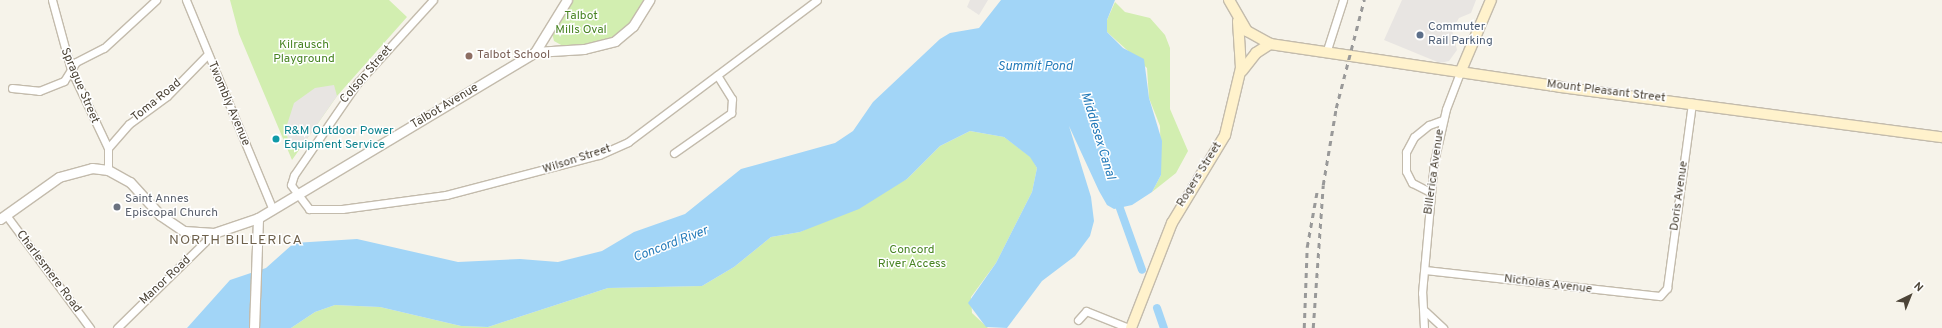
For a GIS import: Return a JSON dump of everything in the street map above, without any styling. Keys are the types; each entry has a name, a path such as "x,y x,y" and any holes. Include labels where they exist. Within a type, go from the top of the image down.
{"main road":[{"path":"1229,0 1236,16"},
{"name":"Billerica Avenue","path":"1460,73 1491,0"},
{"name":"Mount Pleasant Street","path":"1236,16 1252,34 1270,44 1460,73 1942,137"},
{"name":"Rogers Street","path":"1130,328 1172,223 1224,135 1240,75 1241,44 1236,16"},
{"path":"1240,75 1251,58 1270,44"}],"street":[{"name":"Sprague Street","path":"52,0 71,70 108,148 108,170"},
{"path":"12,88 39,91 64,81 76,62 104,48 156,0"},
{"name":"Twombly Avenue","path":"186,0 207,55 272,208"},
{"name":"Colson Street","path":"297,197 291,185 294,175 342,103 433,0"},
{"name":"Talbot Avenue","path":"272,208 297,197 535,52 568,0"},
{"name":"Talbot Avenue","path":"535,52 584,49 615,41 633,26 649,0"},
{"name":"Wilson Street","path":"297,197 309,209 342,209 446,195 592,157 628,142 817,0"},
{"path":"1326,52 1343,0"},
{"name":"Toma Road","path":"108,148 129,124 167,96 207,55"},
{"name":"Billerica Avenue","path":"1424,328 1425,311 1422,294 1430,192 1443,120 1460,73"},
{"path":"674,153 731,113 732,99 717,75"},
{"name":"Doris Avenue","path":"1668,288 1692,103"},
{"path":"1430,192 1412,183 1406,171 1406,152 1414,137 1429,125 1443,120"},
{"path":"3,217 58,177 79,169 108,170 130,182 173,226 195,234 214,233 258,218 272,208"},
{"name":"Charlesmere Road","path":"3,217 90,328"},
{"path":"254,328 258,218"},
{"name":"Manor Road","path":"117,328 214,233"},
{"name":"Nicholas Avenue","path":"1425,270 1657,297 1668,288"},
{"path":"1078,320 1086,311 1130,328"},
{"path":"1425,311 1443,328"}],"green space":[{"name":"Kilrausch Playground","path":"230,0 389,0 407,17 337,96 292,160 239,34"},
{"name":"Talbot Mills Oval","path":"567,0 649,0 640,18 606,45 563,46 554,41 552,33"},
{"path":"1115,2 1125,12 1150,18 1165,35 1170,48 1170,109 1188,151 1176,173 1152,192 1161,175 1160,126 1149,98 1147,68 1107,32 1107,20"},
{"name":"Concord River Access","path":"970,131 1004,137 1031,157 1037,168 1032,192 996,263 971,297 972,313 988,328 291,328 315,312 335,305 380,307 461,326 488,327 608,288 702,286 734,267 771,237 800,232 907,179 940,146"}],"shaded area":[{"path":"970,0 988,0 979,15 967,7"},
{"name":"Commuter Rail Parking","path":"1402,0 1476,0 1471,13 1459,18 1452,30 1457,50 1449,61 1440,63 1384,40"},
{"path":"334,85 337,96 304,143 288,141 286,128 294,103 315,88"}],"water":[{"path":"1001,0 1115,0 1107,20 1107,32 1123,48 1144,59 1149,98 1162,141 1161,175 1152,192 1132,205 1114,209 1107,205 1099,191 1069,126 1091,197 1094,221 1090,236 1075,256 1042,281 1007,328 986,327 968,303 996,263 1032,192 1037,168 1030,157 1004,137 970,131 940,146 907,179 859,209 800,232 771,237 734,267 702,286 608,288 488,327 461,326 380,307 335,305 315,312 291,328 187,328 230,280 266,268 294,243 357,239 458,262 520,259 558,262 602,251 634,232 685,214 741,169 835,143 853,131 873,102 940,39 950,33 979,28"}],"waterway":[{"name":"Middlesex Canal","path":"1117,200 1142,270"},
{"name":"Middlesex Canal","path":"1157,308 1164,328"}],"railway":[{"path":"1313,328 1323,185 1336,108 1364,0"},
{"path":"1304,328 1307,247 1317,191"}],"place":[{"name":"Commuter Rail Parking","path":"1420,35"},
{"name":"Talbot School","path":"469,56"},
{"name":"R&M Outdoor Power Equipment Service","path":"276,139"},
{"name":"Saint Annes Episcopal Church","path":"117,207"}],"district":[{"name":"NORTH BILLERICA","path":"236,241"}],"water label":[{"name":"Summit Pond","path":"1035,67"},
{"name":"Concord River","path":"671,245"}]}
